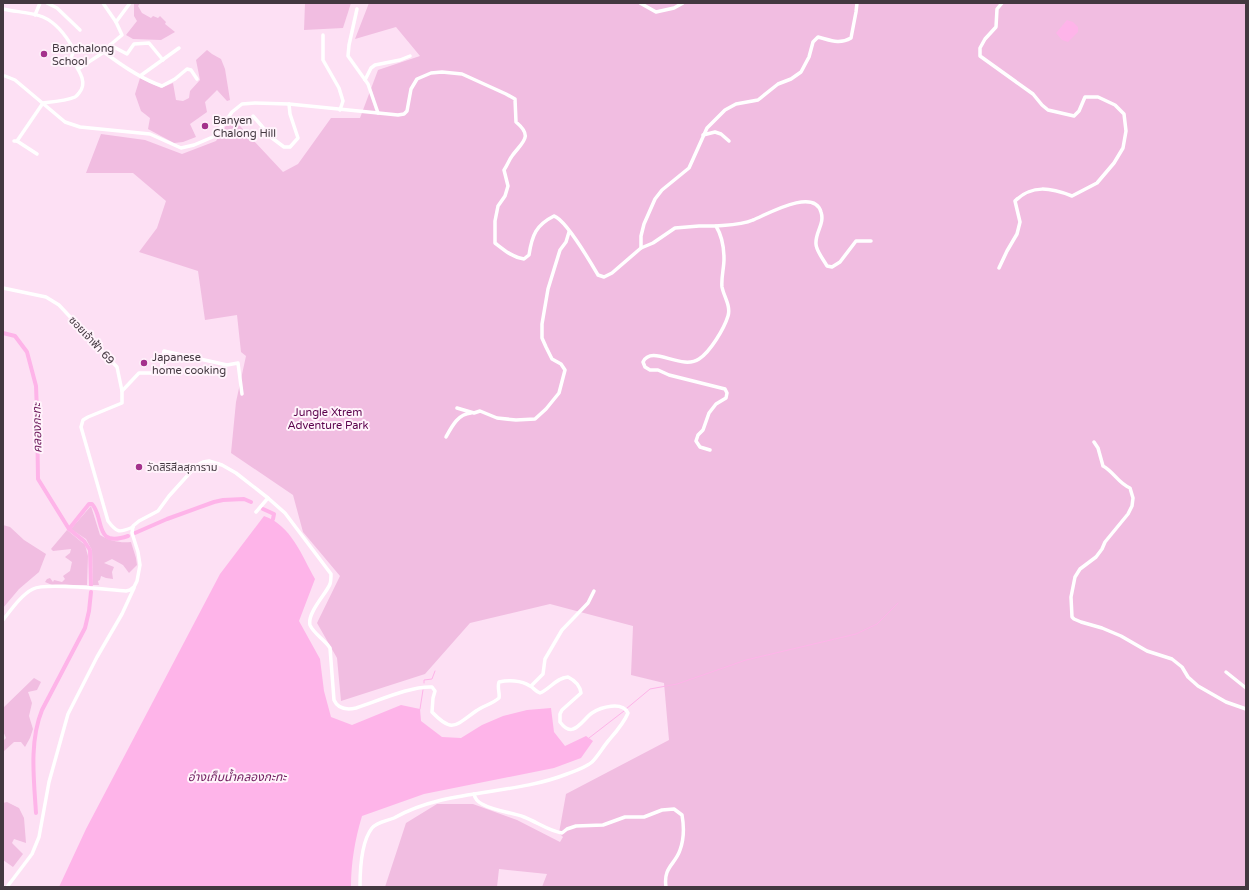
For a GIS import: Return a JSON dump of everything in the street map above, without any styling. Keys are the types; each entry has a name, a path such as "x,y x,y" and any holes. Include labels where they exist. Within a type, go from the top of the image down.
{"street":[{"path":"35,15 40,3"},
{"path":"47,3 57,8 80,30"},
{"path":"78,69 104,52 110,44 122,35 116,22 103,3"},
{"path":"116,22 130,3"},
{"path":"640,3 656,12 674,8 683,3"},
{"path":"641,248 641,236 644,224 655,199 666,186 689,168 707,128 725,110 736,104 758,100 778,84 791,79 801,72 809,57 813,42 818,37 834,42 845,41 850,38 857,3"},
{"path":"999,268 1007,250 1017,234 1020,222 1015,201 1022,194 1029,191 1046,189 1059,191 1072,196 1097,182 1114,164 1123,148 1126,131 1123,114 1107,101 1098,97 1085,97 1079,111 1074,116 1048,110 1033,94 980,56 980,48 984,39 996,26 997,9 1002,3"},
{"path":"3,9 35,15 47,19 63,33 74,50 71,58 83,80 82,90 76,97 43,103 16,141 37,154"},
{"path":"357,9 348,56 368,84 378,113"},
{"path":"323,35 323,60 340,88 343,101 340,110"},
{"path":"110,44 127,54 134,44 149,43 162,60"},
{"path":"140,76 179,48"},
{"path":"104,52 140,76 162,86 176,79 185,70 189,69 197,79"},
{"path":"365,80 371,68 375,65 400,60 410,56"},
{"path":"5,76 15,80 65,122 80,127 150,134 181,148 194,145 215,136 232,112 242,104 288,104 398,115 404,114 407,111 411,89 417,79 430,73 442,72 462,74 515,99 516,122 524,129 525,136 523,143 504,170 508,186 505,196 498,206 495,222 495,243 516,258 524,259 529,255 534,233 545,220 554,216 558,217 598,275 604,277 612,273 641,248 674,228 740,224 752,221 771,211 793,203 810,202 820,207 822,212 823,220 817,237 816,246 828,266 832,267 840,262 856,241 871,242"},
{"path":"253,116 272,138 284,148 290,147 298,138 288,104"},
{"path":"703,136 715,132 721,134 729,141"},
{"path":"710,450 700,447 696,441 698,435 703,430 709,413 716,404 726,398 727,393 725,389 669,375 658,370 650,370 645,367 643,362 645,358 650,355 657,355 680,362 695,362 705,356 723,328 728,315 728,305 722,286 724,259 720,233 716,226"},
{"path":"446,437 458,418 464,414 480,411 497,418 516,420 535,419 546,409 559,393 565,370 561,364 552,359 546,348 542,338 542,324 548,289 560,250 566,242 569,232"},
{"name":"ซอยเจ้าฟ้า 69","path":"3,288 46,297 59,305 117,367 122,391"},
{"path":"242,394 238,363 227,364 164,351 161,371 158,373 139,373 122,391 122,404 83,420 81,427 108,520 115,530 122,531 158,511 169,496 197,465 209,460 236,473 268,498 285,514 331,574 331,582 312,613 310,624 313,630 326,642 330,648 332,692 336,704 348,710 423,686 432,687 436,691 433,698 432,712 445,724 454,726 466,720 478,710 499,698 499,682 508,680 522,682 540,693 545,691 563,677 568,677 574,680 581,688 582,693 562,710 560,719 562,725 569,730 574,729 592,712 600,709 613,706 624,708 628,713 616,732 591,763 582,768 552,780 520,787 446,798 412,808 373,826 369,833 362,857 360,887"},
{"path":"457,408 474,412"},
{"path":"1094,442 1098,448 1103,466 1121,483 1130,488 1133,498 1132,506 1128,514 1102,549 1080,569 1074,577 1071,597 1072,617 1074,620 1102,628 1121,636 1147,651 1172,659 1182,667 1188,677 1198,686 1226,702 1246,709"},
{"path":"256,512 268,498"},
{"path":"7,887 32,854 39,837 49,782 68,714 122,614 137,581 140,565 138,552 132,533 133,526"},
{"path":"3,620 21,598 35,588 52,586 126,591 134,587"},
{"path":"530,686 543,674 545,659 562,630 588,603 594,591"},
{"path":"1226,672 1246,688"},
{"path":"474,794 476,799 482,804 537,822 552,831 562,833 567,829 576,826 603,825 625,817 644,817 662,810 674,809 682,815 683,837 680,851 668,868 666,887"}],"green space":[{"path":"134,3 140,3 138,6 142,13 151,18 153,16 158,18 160,16 166,22 165,24 175,32 161,40 133,39 126,35 137,21 134,16"},
{"path":"305,3 351,3 343,28 304,30"},
{"name":"Jungle Xtrem Adventure Park","path":"369,3 1246,3 1246,887 542,887 547,874 499,869 497,887 385,887 406,823 437,804 473,804 517,820 560,842 563,837 559,833 566,794 669,740 664,683 631,675 633,626 550,604 470,623 425,674 341,701 337,658 317,623 340,576 303,532 293,495 231,453 236,402 246,356 241,352 237,315 205,320 198,271 139,252 157,228 166,201 133,173 86,173 101,134 145,140 182,154 216,141 227,124 240,126 283,172 298,164 331,118 360,118 378,70 420,56 396,27 355,39"},
{"path":"207,50 221,59 225,69 230,100 227,101 217,90 205,102 207,112 190,124 196,137 183,142 174,143 148,129 150,118 141,111 135,94 140,78 161,88 173,83 176,100 183,101 189,98 190,91 200,80 196,60"},
{"path":"91,506 100,535 115,541 131,542 137,565 129,573 123,565 112,559 104,563 114,567 112,572 113,579 101,576 100,580 98,581 99,585 93,585 92,550 86,539 71,529"},
{"path":"3,525 10,527 24,540 46,554 39,572 19,589 3,608"},
{"path":"67,530 85,545 88,556 87,585 52,585 45,582 50,578 53,582 54,580 62,582 65,579 63,576 70,571 72,562 65,557 70,553 71,549 53,551 51,549"},
{"path":"34,678 41,682 37,690 28,692 32,703 29,716 33,729 30,738 25,747 21,742 14,742 3,752 3,741 6,738 3,731 3,708"},
{"path":"7,802 19,808 24,818 26,843 14,839 12,843 23,854 13,867 3,860 3,803"}],"water":[{"path":"1067,20 1073,22 1078,27 1078,32 1068,42 1062,40 1056,33"},
{"name":"อ่างเก็บน้ำคลองกะทะ","path":"264,516 282,526 289,534 315,579 299,621 320,659 324,691 331,717 352,725 401,705 420,709 421,721 442,737 461,738 482,725 503,716 527,710 551,708 554,732 565,746 586,736 593,741 581,758 554,768 424,794 362,816 354,851 351,887 59,887 86,829 220,574"}],"waterway":[{"name":"คลองกะทะ","path":"3,333 15,336 27,352 36,386 38,479 69,529 84,541 90,550 91,585"},
{"path":"135,533 167,519 214,502 244,499 251,502"},
{"name":"คลองกะทะ","path":"69,529 89,504 92,504 96,510 105,535 109,538 117,539 128,536"},
{"path":"263,509 274,514 273,519"},
{"path":"36,813 33,761 35,735 38,722 42,710 85,628 91,592"},
{"path":"626,709 650,689 677,684 746,660 856,634 877,624 898,603"},
{"path":"424,683 424,680 432,679 435,671"},
{"path":"420,709 423,690"},
{"path":"589,738 624,711"}],"place":[{"name":"Banchalong School","path":"44,54"},
{"name":"Banyen Chalong Hill","path":"205,126"},
{"name":"Japanese home cooking","path":"144,363"},
{"name":"วัดสิริสีลสุภาราม","path":"139,467"}]}
